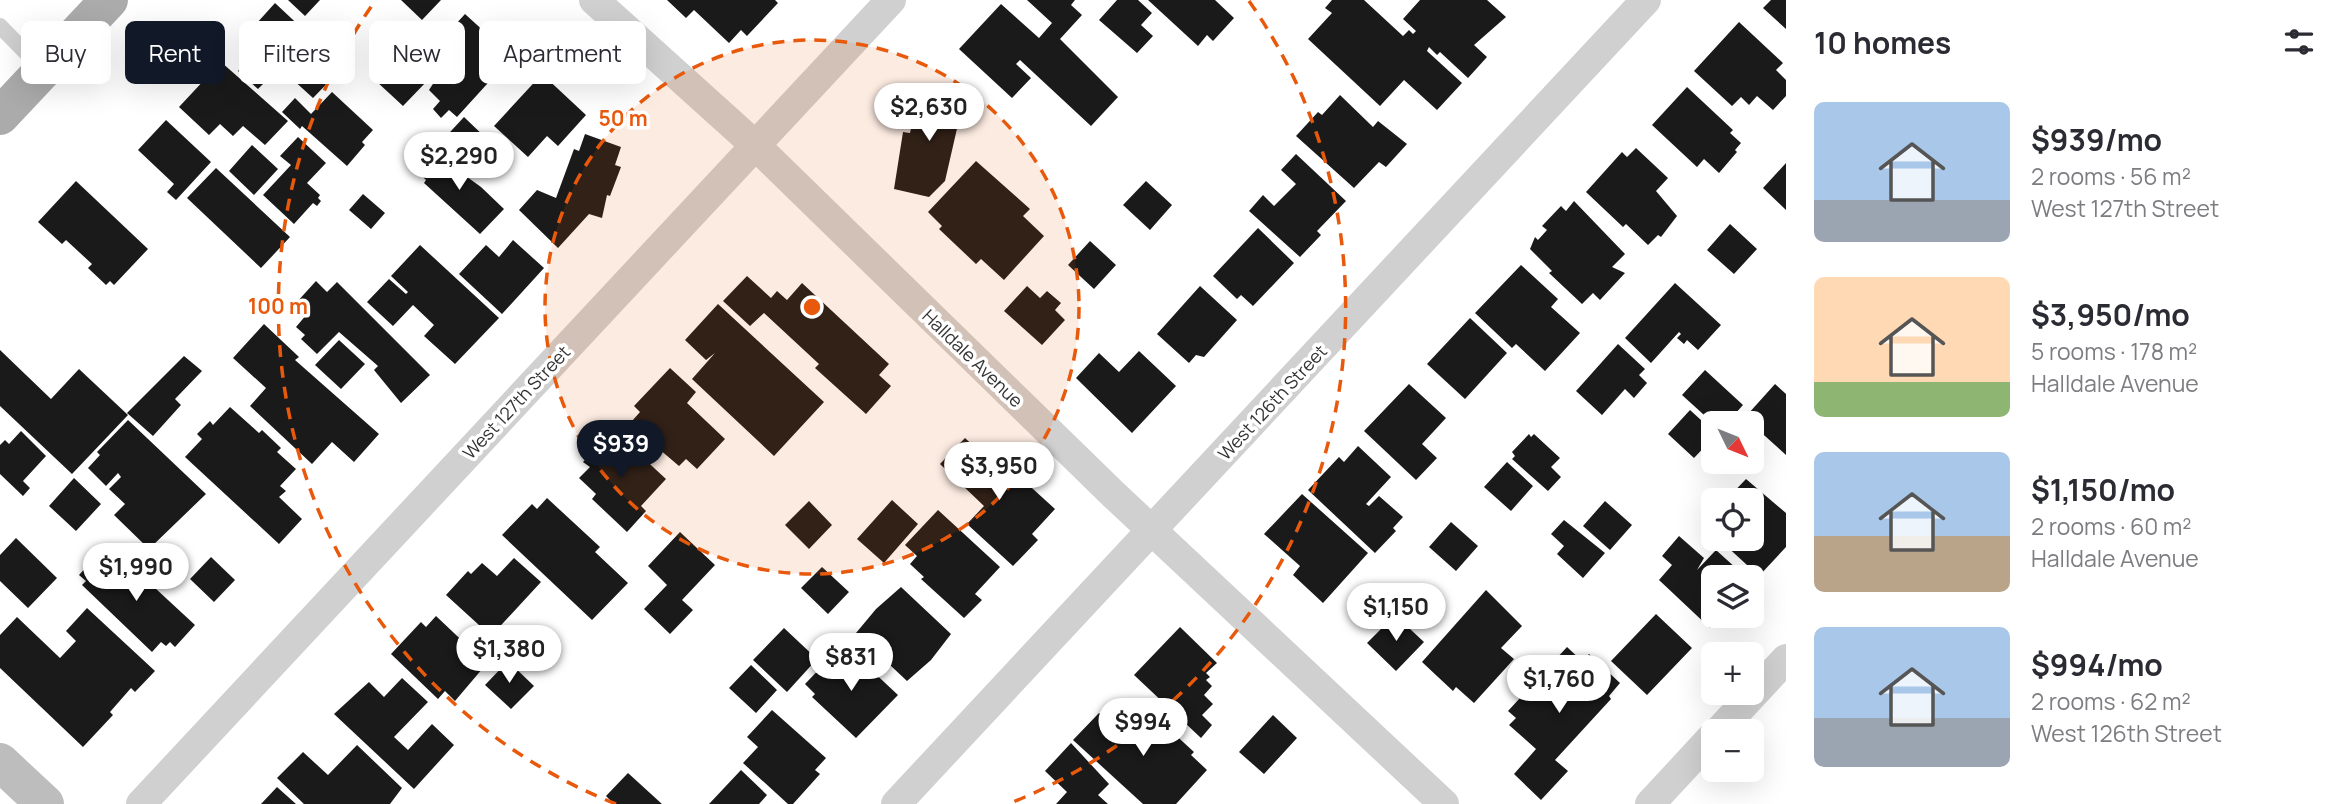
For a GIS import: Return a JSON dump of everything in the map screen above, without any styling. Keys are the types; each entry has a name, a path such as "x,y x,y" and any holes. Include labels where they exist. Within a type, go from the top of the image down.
{"main road":[{"path":"89,21 109,0"},
{"path":"0,116 30,84"},
{"path":"0,762 45,804"}],"street":[{"name":"Halldale Avenue","path":"594,0 755,145 1152,531 1444,804"},
{"name":"West 127th Street","path":"141,804 891,0"},
{"name":"West 126th Street","path":"897,804 1646,0"},
{"path":"1730,719 1786,659"},
{"path":"1650,804 1701,749"}],"lane":[{"path":"0,26 21,47"}],"building":[{"path":"288,0 320,0 305,16"},
{"path":"401,0 441,0 422,20"},
{"path":"667,0 775,0 778,3 747,36 741,30 729,43 694,10 686,18"},
{"path":"1027,0 1075,0 1071,5 1082,15 1060,39 1118,97 1091,126 1020,60 1016,64 1031,78 1012,98 959,49 1001,4 1039,38 1052,23"},
{"path":"1117,0 1138,0 1152,13 1141,25 1153,36 1137,53 1099,20"},
{"path":"1148,0 1215,0 1234,18 1213,41 1207,35 1198,46"},
{"path":"1332,0 1364,0 1403,36 1409,30 1413,34 1416,31 1403,19 1420,0 1487,0 1506,17 1474,45 1487,57 1468,78 1440,52 1437,55 1429,47 1427,51 1462,83 1437,110 1404,80 1380,106 1308,39 1332,13 1325,8"},
{"path":"1771,0 1786,0 1786,29 1763,8"},
{"path":"275,3 294,21 259,21"},
{"path":"465,14 479,27 479,84 487,84 457,117 449,110 441,118 433,109 440,101 429,90 433,84 465,84 465,21 459,21"},
{"path":"1739,22 1783,63 1776,70 1786,80 1786,96 1773,110 1757,96 1749,105 1741,97 1732,106 1694,71"},
{"path":"225,66 239,78 239,84 246,84 288,121 265,145 243,126 233,136 220,124 209,135 179,107 200,84 225,84"},
{"path":"298,84 327,84 313,98"},
{"path":"379,84 424,84 403,106"},
{"path":"533,84 553,84 586,115 558,146 547,136 528,157 494,126"},
{"path":"1687,87 1733,130 1730,133 1741,143 1719,173 1704,159 1697,167 1652,125"},
{"path":"920,88 964,98 945,181 929,197 894,189 903,132 910,133"},
{"path":"332,92 373,130 362,142 365,145 347,166 282,112 295,98 311,114"},
{"path":"1340,95 1373,127 1378,121 1407,144 1386,167 1379,162 1354,188 1296,136 1318,112 1322,115"},
{"path":"464,117 488,140 464,166 439,144"},
{"path":"166,120 211,162 176,200 167,192 174,184 138,150"},
{"path":"585,134 621,147 615,165 621,167 610,196 607,195 602,218 589,214 558,248 519,210 537,190 556,198 574,149 579,151"},
{"path":"298,137 326,163 307,183 320,195 318,198 321,201 317,206 313,203 294,224 263,195 291,165 280,156"},
{"path":"252,145 278,169 254,195 229,171"},
{"path":"1636,148 1668,178 1656,191 1677,216 1661,237 1658,235 1648,245 1626,224 1623,227 1586,192 1622,152 1627,157"},
{"path":"431,151 481,187 504,209 480,234 424,183 426,180 415,169"},
{"path":"1296,154 1346,201 1317,231 1321,235 1300,257 1249,211 1263,195 1274,206 1296,184 1281,170"},
{"path":"976,161 1030,209 1023,216 1044,236 1004,280 981,259 976,264 939,229 942,226 928,212"},
{"path":"1786,163 1786,210 1763,188"},
{"path":"216,168 290,237 261,268 187,198"},
{"path":"76,181 148,249 114,285 110,281 106,285 88,268 92,264 66,240 62,244 38,222"},
{"path":"1146,181 1172,205 1150,230 1123,205"},
{"path":"363,194 385,213 371,229 349,210"},
{"path":"1574,201 1625,254 1612,267 1625,273 1600,300 1593,293 1582,304 1549,273 1552,271 1530,249 1535,237 1538,240 1547,230 1542,226 1561,206 1566,211"},
{"path":"1730,224 1757,249 1734,274 1707,250"},
{"path":"1258,228 1294,263 1253,306 1241,295 1237,299 1213,276"},
{"path":"513,240 544,268 502,314 459,274 486,245 499,257"},
{"path":"1090,241 1116,265 1094,289 1068,265"},
{"path":"420,245 499,318 455,364 424,336 434,325 413,305 393,326 367,302 389,279 406,294 408,292 391,276"},
{"path":"1521,265 1558,299 1551,307 1580,333 1545,371 1516,344 1512,348 1475,313"},
{"path":"747,276 771,298 777,291 787,300 802,283 889,364 879,375 891,386 866,414 815,368 819,364 764,313 750,326 723,301"},
{"path":"316,281 327,292 337,282 430,375 401,403 374,370 378,366 339,332 317,354 301,339 305,335 296,327 307,314 296,303"},
{"path":"1675,283 1721,325 1698,350 1687,340 1684,344 1677,338 1681,334 1679,332 1651,363 1625,338"},
{"path":"1027,286 1040,298 1047,291 1061,303 1055,310 1065,320 1042,345 1004,311"},
{"path":"1200,286 1237,320 1204,357 1196,355 1189,363 1157,334"},
{"path":"718,304 824,402 774,456 692,379 715,353 706,360 685,340"},
{"path":"1470,318 1507,353 1465,399 1427,364"},
{"path":"264,324 299,357 295,360 379,434 354,462 332,442 312,464 250,406 266,388 233,358"},
{"path":"339,340 365,364 341,389 315,365"},
{"path":"1618,344 1645,369 1639,375 1647,383 1634,398 1625,389 1602,415 1576,391"},
{"path":"0,350 51,399 79,369 128,415 72,474 0,406"},
{"path":"1139,351 1176,386 1132,433 1076,378 1099,353 1119,372"},
{"path":"184,356 202,371 175,399 181,405 153,436 127,413"},
{"path":"670,368 696,392 687,403 725,439 697,469 686,459 679,466 639,432 641,429 632,421 640,412 634,406"},
{"path":"1705,370 1743,405 1738,411 1701,412 1682,395"},
{"path":"1409,384 1446,418 1422,444 1437,458 1416,480 1364,431"},
{"path":"1775,384 1786,394 1786,455 1764,435 1764,411 1751,411"},
{"path":"230,407 259,433 262,430 281,448 277,452 296,469 280,486 286,491 279,497 302,519 279,544 185,457 202,439 197,434 210,421 213,425"},
{"path":"1690,410 1701,420 1701,451 1694,458 1668,434"},
{"path":"128,420 206,494 149,549 114,515 125,504 109,489 121,477 118,473 106,486 88,468 100,455 97,452"},
{"path":"613,430 666,479 641,506 646,511 627,532 592,499 596,494 579,478 590,467 583,462"},
{"path":"21,431 46,456 23,481 30,488 23,496 0,474 0,445 5,440 9,444"},
{"path":"1529,434 1531,437 1534,434 1560,458 1551,467 1561,477 1548,491 1512,459 1515,456 1512,452"},
{"path":"965,438 994,465 1000,459 1055,509 1032,534 1038,540 1013,566 967,524 984,506 940,464"},
{"path":"1358,446 1391,477 1366,504 1369,506 1379,496 1403,517 1393,528 1396,531 1375,553 1308,490 1339,457 1344,462"},
{"path":"1507,462 1533,486 1511,511 1484,487"},
{"path":"74,478 101,504 76,531 49,506"},
{"path":"1746,479 1757,488 1737,488"},
{"path":"1302,494 1368,553 1323,603 1293,575 1300,566 1264,534"},
{"path":"1764,494 1786,513 1786,547 1764,571 1764,565 1747,565 1732,551 1764,551"},
{"path":"547,498 600,547 595,552 628,583 592,620 502,535 532,504 537,509"},
{"path":"892,500 918,524 884,563 857,539"},
{"path":"809,501 832,525 809,549 785,525"},
{"path":"1605,501 1632,525 1610,550 1583,526"},
{"path":"938,510 1000,567 975,594 982,600 964,618 921,579 924,577 910,564 917,556 905,545"},
{"path":"1564,520 1605,553 1583,578 1557,554 1564,546 1551,534"},
{"path":"1451,522 1478,546 1456,571 1429,547"},
{"path":"680,532 715,565 682,600 693,610 670,634 644,609 667,585 648,566"},
{"path":"1679,536 1704,558 1697,570 1701,566 1701,620 1659,580 1672,565 1662,556"},
{"path":"16,538 57,578 28,608 0,581 0,555"},
{"path":"114,550 195,625 175,647 170,642 166,646 161,642 152,652 82,585 86,581 79,575 90,563 97,569"},
{"path":"1717,551 1733,565 1702,565"},
{"path":"211,557 235,580 214,602 190,579"},
{"path":"514,558 541,582 491,636 446,595 468,571 471,574 482,563 497,576"},
{"path":"822,567 849,592 828,614 801,588"},
{"path":"901,587 951,634 931,660 907,681 856,633 876,609"},
{"path":"1486,590 1522,626 1501,648 1514,659 1474,703 1456,687 1453,691 1422,662"},
{"path":"87,608 155,671 135,692 131,688 110,712 113,715 83,747 0,668 0,635 17,617 60,658 76,641 66,631"},
{"path":"1656,614 1692,648 1647,695 1611,661"},
{"path":"1395,615 1424,642 1396,671 1367,643"},
{"path":"436,616 473,651 483,668 455,701 445,691 438,699 391,654 421,622 426,627"},
{"path":"1180,627 1217,663 1206,673 1210,677 1206,680 1212,686 1204,695 1213,704 1202,715 1212,725 1201,738 1134,675"},
{"path":"784,628 817,659 787,692 753,660"},
{"path":"1567,647 1582,661 1589,654 1620,683 1609,696 1611,699 1555,760 1568,771 1541,800 1514,774 1536,749 1509,725 1516,718 1508,711"},
{"path":"852,652 898,695 856,738 812,697 815,694 805,684 830,658 838,666"},
{"path":"508,661 534,686 511,709 485,685"},
{"path":"751,665 777,690 756,713 729,688"},
{"path":"402,678 428,702 394,737 408,750 432,724 454,745 414,789 334,714 369,682 384,697"},
{"path":"1146,708 1194,752 1191,755 1207,770 1176,804 1143,804 1073,740 1099,713 1122,734"},
{"path":"772,710 826,758 815,770 820,774 793,804 788,804 743,763 758,747 747,737"},
{"path":"1273,715 1297,738 1264,774 1239,752"},
{"path":"1071,743 1109,784 1098,795 1108,804 1056,804 1067,792 1045,771"},
{"path":"357,745 402,788 390,804 304,804 277,778 303,752 328,775"},
{"path":"741,770 767,795 759,804 709,804"},
{"path":"628,773 662,804 614,804 606,796"},
{"path":"277,787 296,804 261,804"}]}
